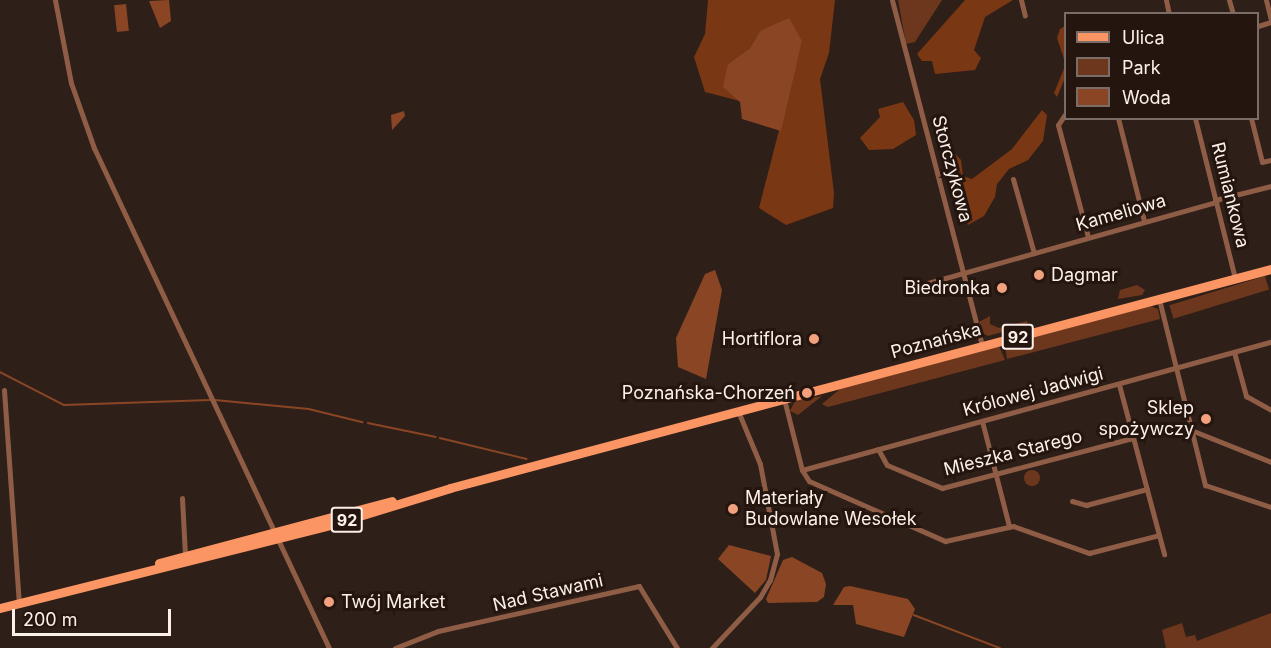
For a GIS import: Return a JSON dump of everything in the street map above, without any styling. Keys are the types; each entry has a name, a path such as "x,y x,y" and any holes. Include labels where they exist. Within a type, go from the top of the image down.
{"main road":[{"name":"Poznańska","path":"784,399 1271,269"},
{"name":"92","path":"0,608 784,399"},
{"name":"92","path":"146,569 185,555 276,534"}],"street":[{"path":"54,0 71,83 94,148 329,648"},
{"name":"Storczykowa","path":"892,0 982,346"},
{"path":"1021,0 1025,16"},
{"path":"1266,0 1271,21"},
{"path":"1064,115 1058,125 1088,237"},
{"path":"1119,120 1144,221"},
{"name":"Rumiankowa","path":"1196,120 1235,279"},
{"path":"1252,120 1262,162 1271,160"},
{"path":"1013,179 1034,253"},
{"name":"Kameliowa","path":"917,286 1271,186"},
{"path":"1159,299 1205,485 1271,507"},
{"name":"Królowej Jadwigi","path":"802,470 1271,342"},
{"path":"1234,352 1246,396 1271,410"},
{"path":"1119,384 1164,554"},
{"path":"4,390 19,603"},
{"path":"784,399 802,470 809,481 945,541 1009,526 1089,553 1159,535"},
{"path":"712,648 759,597 770,580 777,554 760,464 738,411"},
{"path":"982,421 1009,526"},
{"path":"1191,430 1271,462"},
{"name":"Mieszka Starego","path":"878,449 883,462 940,488 1133,438"},
{"path":"1072,501 1086,505 1147,489"},
{"path":"182,498 185,555"},
{"name":"Nad Stawami","path":"395,648 438,631 639,586 677,648"}],"green space":[{"path":"898,0 942,0 915,42 906,44"},
{"path":"1265,276 1269,289 1173,319 1169,305"},
{"path":"1137,285 1145,290 1142,295 1118,299 1120,290"},
{"path":"1151,306 1158,309 1160,319 1007,359 1005,345"},
{"path":"990,316 990,324 999,328 1027,321 1028,325 988,336 982,333 979,322"},
{"path":"999,346 1005,360 828,407 822,404 840,389"},
{"path":"822,396 798,415 790,411 795,401"},
{"path":"1032,470 1038,472 1040,478 1038,484 1032,486 1026,484 1024,478 1026,472"},
{"path":"1271,613 1271,648 1166,648 1162,630 1182,623 1186,637 1195,635 1197,641"}],"shaded area":[{"path":"708,0 835,0 829,53 820,79 834,193 833,208 786,225 759,208 802,41 760,31 750,48 728,64 740,101 705,92 694,57 705,34"},
{"path":"965,0 1013,0 985,17 974,50 981,58 975,70 935,74 932,61 922,61 917,54"},
{"path":"1064,27 1064,59 1057,38 1060,29"},
{"path":"1064,68 1064,80 1057,97 1054,93"},
{"path":"903,102 914,120 916,135 893,149 869,150 860,138 880,117 878,109"},
{"path":"1042,110 1047,115 1043,141 1028,160 1009,169 997,184 995,197 984,216 968,225 950,182 942,140 961,160 963,176 972,179 1012,149"}],"water":[{"path":"169,0 171,21 160,28 149,1"},
{"path":"126,4 129,31 117,32 114,5"},
{"path":"789,18 802,41 781,131 742,119 740,102 723,87 728,64 750,48 760,31"},
{"path":"404,111 405,116 392,130 391,115"},
{"path":"715,270 722,290 706,379 678,367 676,338 705,274"},
{"path":"729,545 771,556 766,580 755,593 718,559"},
{"path":"792,557 822,573 826,584 824,597 817,602 768,603 766,599 783,560"},
{"path":"850,586 908,599 915,609 904,637 856,624 853,605 833,605 844,587"}],"waterway":[{"path":"0,372 64,405 210,400"},
{"path":"215,400 309,409 362,422"},
{"path":"368,423 436,437"},
{"path":"440,438 527,459"},
{"path":"914,615 1000,648"}],"place":[{"name":"Dagmar","path":"1039,275"},
{"name":"Biedronka","path":"1002,288"},
{"name":"Hortiflora","path":"814,339"},
{"name":"Poznańska-Chorzeń","path":"807,393"},
{"name":"Sklep spożywczy","path":"1206,419"},
{"name":"Materiały Budowlane Wesołek","path":"733,509"},
{"name":"Twój Market","path":"329,602"}]}
